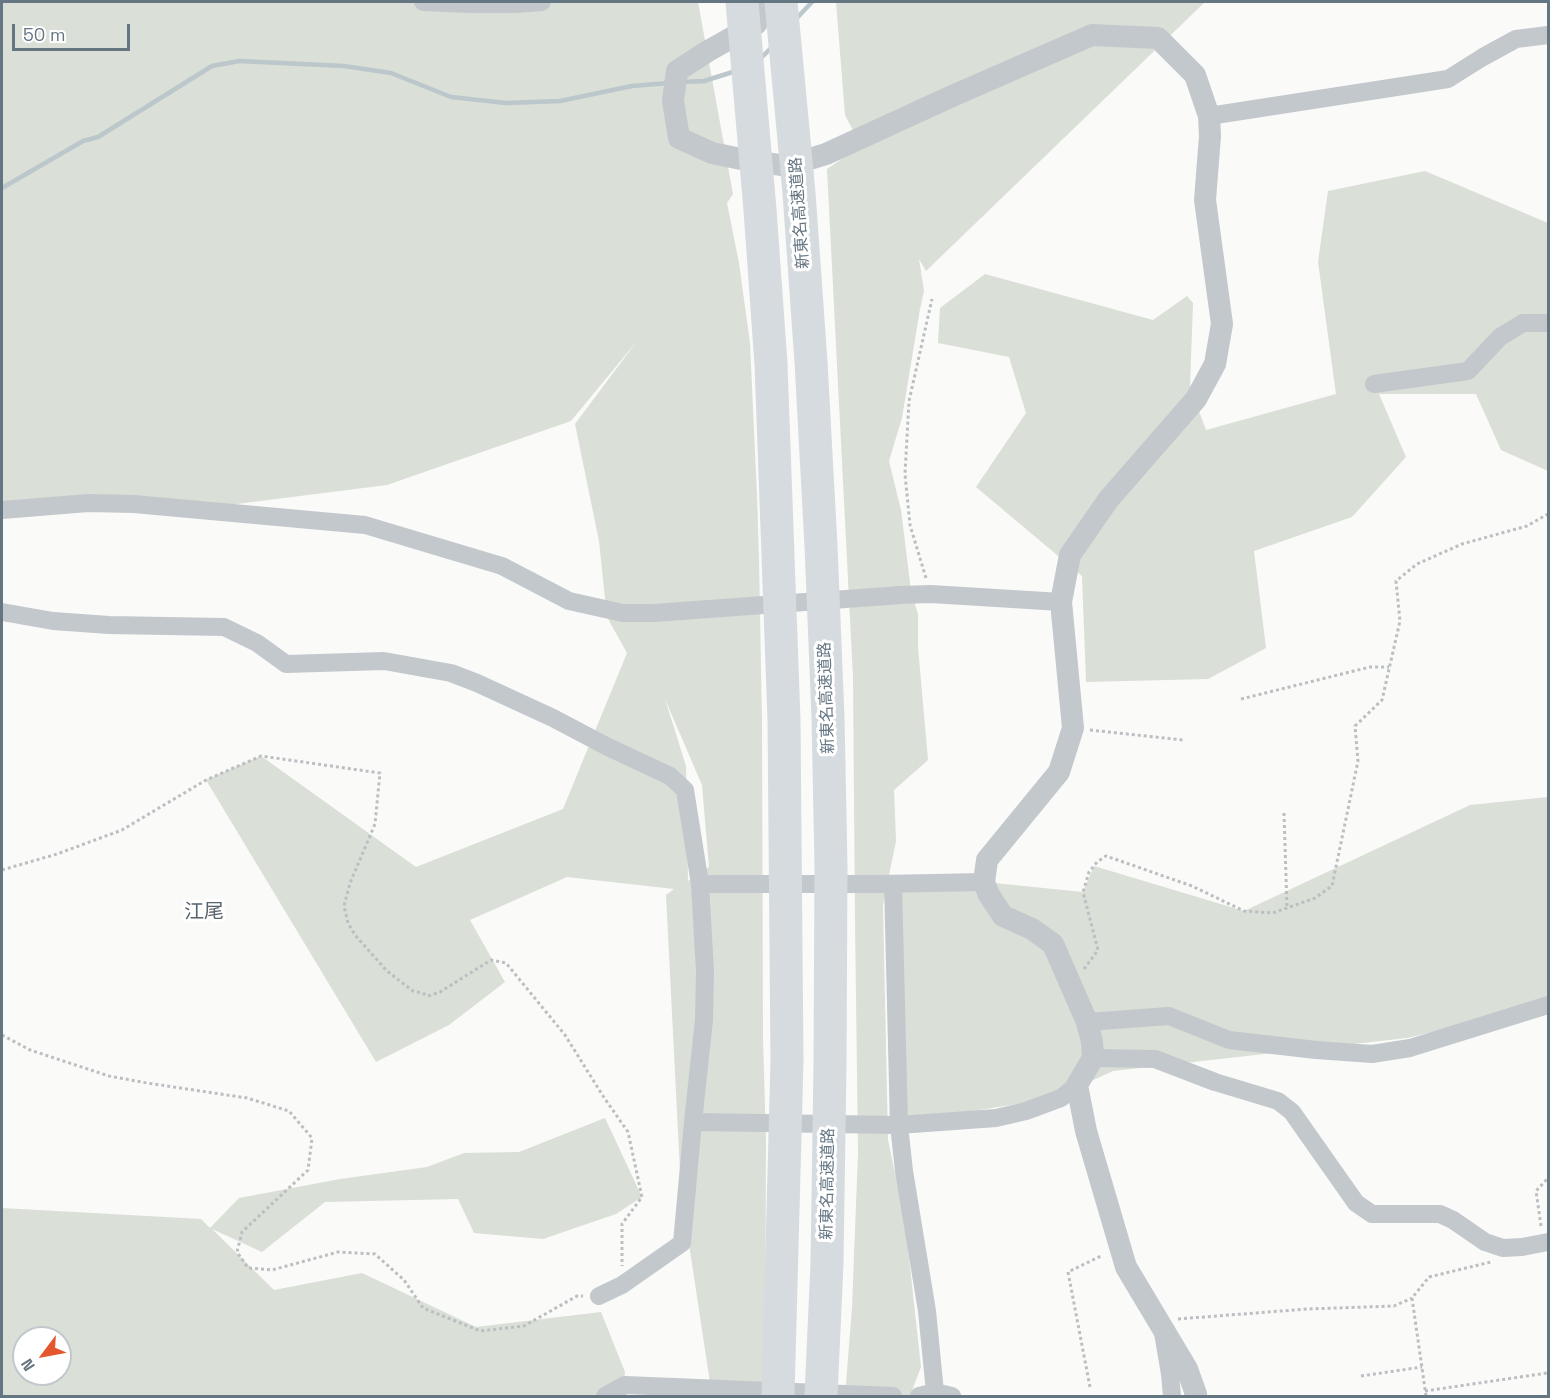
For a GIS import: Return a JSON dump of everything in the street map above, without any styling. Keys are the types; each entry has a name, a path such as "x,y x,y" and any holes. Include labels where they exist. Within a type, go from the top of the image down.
{"highway":[{"path":"742,2 771,364 784,708 787,1060 778,1396"},
{"name":"新東名高速道路","path":"781,2 799,193 811,362 828,717 831,866 828,1240 821,1396"}],"street":[{"path":"423,2 471,4 542,2"},
{"path":"701,1123 893,1125 996,1118 1026,1111 1061,1098 1077,1085 1093,1058 1087,1022 1053,944 1032,929 1003,916 989,895 984,882 987,860 1059,772 1073,728 1061,602 1070,555 1108,500 1196,399 1215,364 1222,324 1204,200 1210,136 1209,116 1195,75 1158,38 1092,35 826,154 787,166 712,153 679,138 672,100 677,71 756,24 770,2"},
{"path":"1209,116 1448,79 1516,39 1548,35"},
{"path":"1374,384 1468,371 1500,337 1523,323 1548,323"},
{"path":"2,510 88,503 134,504 365,525 502,566 569,601 623,614 901,594 1061,602"},
{"path":"2,612 53,621 224,627 257,643 286,664 384,661 451,673 552,718 670,776 685,790 708,884 701,1123 682,1243 622,1285 599,1296"},
{"path":"708,884 984,882"},
{"path":"886,884 893,1125 904,1171 927,1311 935,1395"},
{"path":"1087,1022 1168,1016 1229,1040 1372,1054 1410,1048 1548,1005"},
{"path":"1093,1058 1155,1059 1215,1082 1278,1101 1292,1112 1356,1203 1372,1214 1440,1214 1454,1220 1485,1242 1503,1248 1546,1242"},
{"path":"1077,1085 1086,1131 1126,1267 1187,1369 1195,1396"},
{"path":"1160,1325 1172,1396"},
{"path":"605,1396 625,1385 893,1396"}],"path":[{"path":"931,594 910,525 905,474 909,401 932,299"},
{"path":"1072,986 1098,950 1083,892 1089,872 1098,861 1106,856 1192,886 1244,911 1273,913 1315,898 1332,886 1358,761 1355,726 1382,700 1400,621 1396,580 1417,564 1462,544 1527,526 1548,514"},
{"path":"1241,699 1370,667 1389,667"},
{"path":"1073,728 1183,740"},
{"path":"2,870 57,854 122,830 206,780 261,756 380,773 375,824 350,883 344,906 348,923 355,935 387,971 413,992 428,996 440,992 491,960 506,963 565,1035 628,1132 642,1197 622,1224 622,1285"},
{"path":"1284,813 1287,908"},
{"path":"2,1035 30,1050 109,1076 247,1098 289,1111 312,1138 308,1170 242,1232 237,1252 248,1268 272,1270 338,1252 375,1254 404,1280 423,1308 480,1331 524,1326 577,1296 599,1296"},
{"path":"1546,1242 1536,1191 1548,1178"},
{"path":"1090,1387 1068,1272 1103,1255"},
{"path":"1160,1325 1307,1309 1394,1306 1412,1298 1429,1277 1492,1262"},
{"path":"1412,1298 1426,1396"},
{"path":"1361,1376 1422,1367"},
{"path":"1425,1391 1547,1373"}],"shaded area":[{"path":"2,2 698,2 733,194 727,203 739,263 750,343 757,495 762,722 763,1039 766,1141 765,1369 762,1396 712,1396 681,1191 666,895 674,889 567,877 470,920 505,982 449,1025 376,1062 206,780 261,756 416,867 563,809 627,653 607,617 599,541 575,424 637,341 571,421 387,485 205,508 2,505","holes":["665,699 702,785 709,867 688,881 686,766"]},
{"path":"836,2 1205,2 926,271 919,259 924,291 902,418 889,461 901,510 911,591 918,614 918,647 928,760 894,790 896,841 883,905 888,1140 905,1221 921,1367 910,1396 845,1396 852,1308 858,1153 853,677 827,169 861,146 845,115"},
{"path":"1425,171 1548,223 1548,471 1501,450 1476,394 1379,394 1406,457 1352,517 1254,551 1266,648 1208,679 1086,682 1082,576 976,487 1026,413 1009,357 938,343 940,308 985,274 1153,320 1187,296 1193,303 1190,387 1206,430 1336,394 1318,262 1328,191"},
{"path":"1548,797 1548,1004 1407,1038 1113,1071 1054,1098 905,1122 893,884 984,882 1083,892 1094,866 1244,911 1470,805"},
{"path":"605,1118 642,1197 616,1214 543,1239 474,1233 458,1199 325,1202 262,1252 212,1229 274,1290 362,1273 476,1327 601,1312 625,1372 622,1396 2,1396 2,1208 201,1219 210,1228 239,1198 340,1179 427,1167 464,1153 519,1152"}],"waterway":[{"path":"796,19 812,2"},
{"path":"760,59 773,46"},
{"path":"2,188 83,141 98,137 212,66 239,61 344,66 391,73 451,97 506,103 560,101 632,86 669,83"},
{"path":"683,82 704,81 736,71"}],"district":[{"name":"江尾","path":"204,913"}]}
